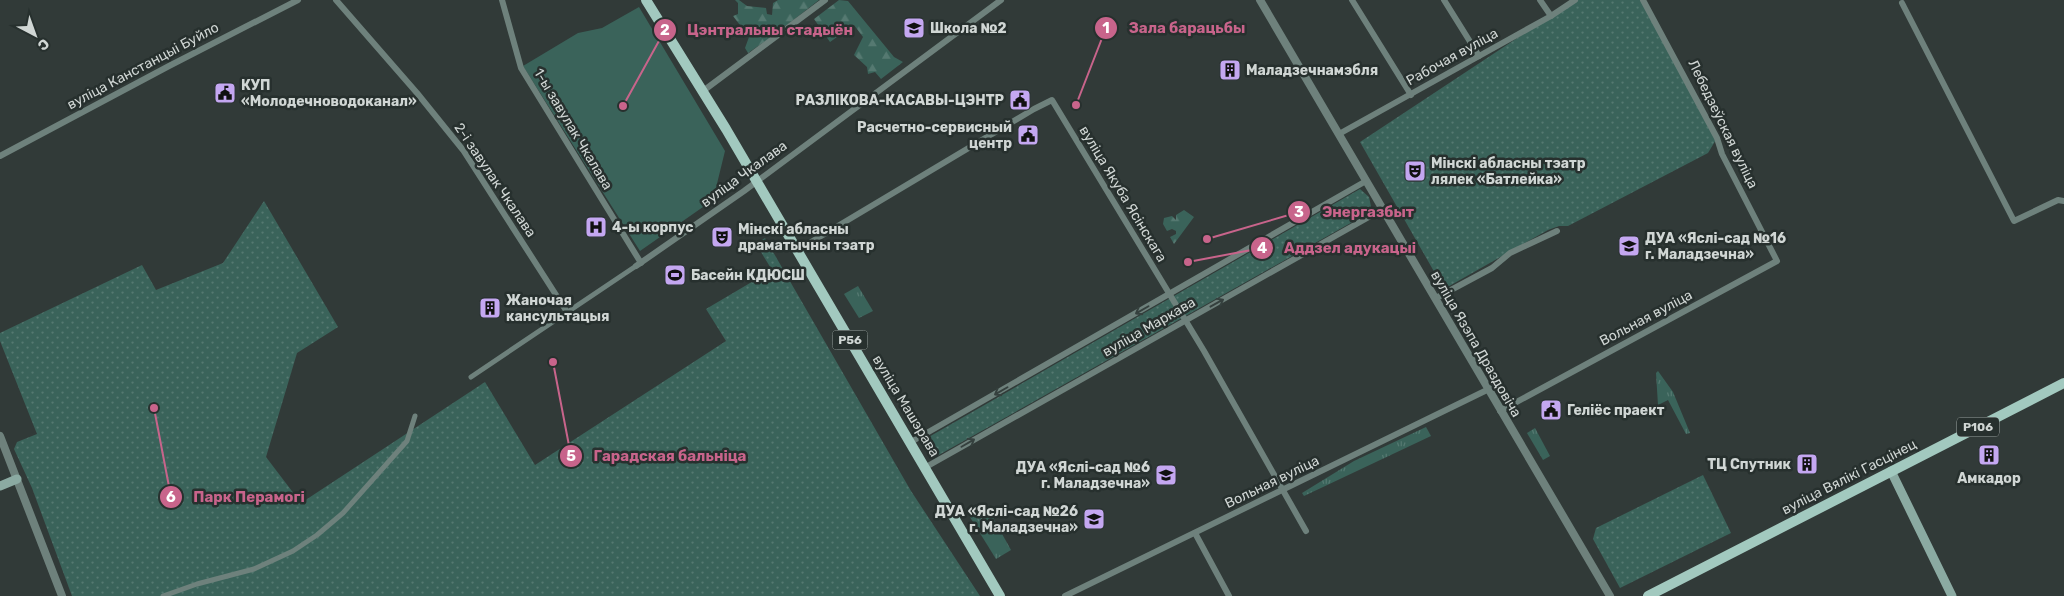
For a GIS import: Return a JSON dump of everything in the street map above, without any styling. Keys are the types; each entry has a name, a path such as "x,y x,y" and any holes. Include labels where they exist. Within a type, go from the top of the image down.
{"main road":[{"name":"вуліца Машэрава","path":"646,0 703,91 796,251 926,467 1000,596"},
{"name":"вуліца Вялікі Гасцінец","path":"1648,596 2064,383"},
{"path":"1892,471 1952,596"},
{"path":"0,486 17,479"}],"street":[{"name":"вуліца Канстанцыі Буйло","path":"0,156 298,0"},
{"name":"2-і завулак Чкалава","path":"336,0 417,93 463,150 567,312"},
{"name":"1-ы завулак Чкалава","path":"502,0 521,68 638,264"},
{"path":"703,91 825,0"},
{"name":"вуліца Чкалава","path":"472,377 756,182 1001,0"},
{"name":"вуліца Язэпа Драздовіча","path":"1260,0 1610,596"},
{"path":"1352,0 1411,95"},
{"path":"1444,0 1479,56"},
{"path":"1540,0 1551,16"},
{"name":"Рабочая вуліца","path":"1339,134 1551,16 1575,0"},
{"name":"Лебедзеўская вуліца","path":"1643,0 1717,138 1722,154 1778,261"},
{"path":"1902,3 2014,222 2058,200 2064,201"},
{"name":"вуліца Якуба Ясінскага","path":"796,251 1040,105 1052,100 1185,321 1284,490 1306,532"},
{"name":"вуліца Маркава","path":"911,442 1366,181"},
{"name":"вуліца Маркава","path":"926,467 1383,209"},
{"path":"1436,298 1492,268 1510,252 1557,231"},
{"name":"Вольная вуліца","path":"1500,410 1778,261"},
{"name":"Вольная вуліца","path":"1065,596 1489,390"},
{"path":"163,596 197,584 254,569 293,552 317,535 343,513 407,441 415,416"},
{"path":"0,436 62,596"},
{"path":"1195,533 1230,596"}],"green space":[{"path":"735,0 739,0 747,6 766,8 767,14 772,15 773,3 778,0 819,0 748,53 745,48 749,37 733,16 738,14 738,3"},
{"path":"839,0 848,1 894,57 903,62 881,79 875,72 868,74 867,67 854,55 863,37 854,25 830,42 814,19"},
{"path":"1575,0 1643,0 1717,138 1708,153 1568,226 1559,226 1548,230 1444,289 1360,142"},
{"path":"639,7 725,151 713,200 640,251 523,66 578,33 602,28"},
{"path":"1360,189 1369,197 1372,211 937,456 927,438"},
{"path":"264,201 338,327 297,353 266,457 301,503 485,382 535,465 726,341 706,309 772,270 756,244 765,238 911,491 980,596 72,596 32,488 14,449 17,442 37,434 0,341 0,333 142,265 156,290 223,263"},
{"path":"1184,210 1194,217 1174,244 1170,237 1176,234 1176,231 1172,229 1167,231 1163,224 1164,218 1172,216 1176,220 1176,215"},
{"path":"858,286 873,311 859,318 844,294"},
{"path":"1658,371 1673,392 1690,433 1686,434 1668,400 1658,405 1656,373"},
{"path":"1426,427 1431,436 1304,496 1302,493 1354,461"},
{"path":"1535,428 1550,456 1543,460 1527,433"},
{"path":"1703,475 1731,533 1620,588 1593,539 1596,528"},
{"path":"986,505 1011,550 996,559 968,514"}],"place":[{"name":"Школа №2","path":"914,28"},
{"name":"Маладзечнамэбля","path":"1230,70"},
{"name":"КУП «Молодечноводоканал»","path":"225,93"},
{"name":"РАЗЛІКОВА-КАСАВЫ-ЦЭНТР","path":"1020,100"},
{"name":"Зала барацьбы","path":"1076,105"},
{"name":"Цэнтральны стадыён","path":"623,106"},
{"name":"Расчетно-сервисный центр","path":"1028,135"},
{"name":"Мінскі абласны тэатр лялек «Батлейка»","path":"1415,171"},
{"name":"4-ы корпус","path":"596,227"},
{"name":"Мінскі абласны драматычны тэатр","path":"722,237"},
{"name":"Энергазбыт","path":"1207,239"},
{"name":"ДУА «Яслі-сад №16 г. Маладзечна»","path":"1629,246"},
{"name":"Аддзел адукацыі","path":"1188,262"},
{"name":"Басейн КДЮСШ","path":"675,275"},
{"name":"Жаночая кансультацыя","path":"490,308"},
{"name":"Гарадская бальніца","path":"553,362"},
{"name":"Парк Перамогі","path":"154,408"},
{"name":"Геліёс праект","path":"1551,410"},
{"name":"Амкадор","path":"1989,455"},
{"name":"ТЦ Спутник","path":"1807,464"},
{"name":"ДУА «Яслі-сад №6 г. Маладзечна»","path":"1166,475"},
{"name":"ДУА «Яслі-сад №26 г. Маладзечна»","path":"1094,519"}]}
